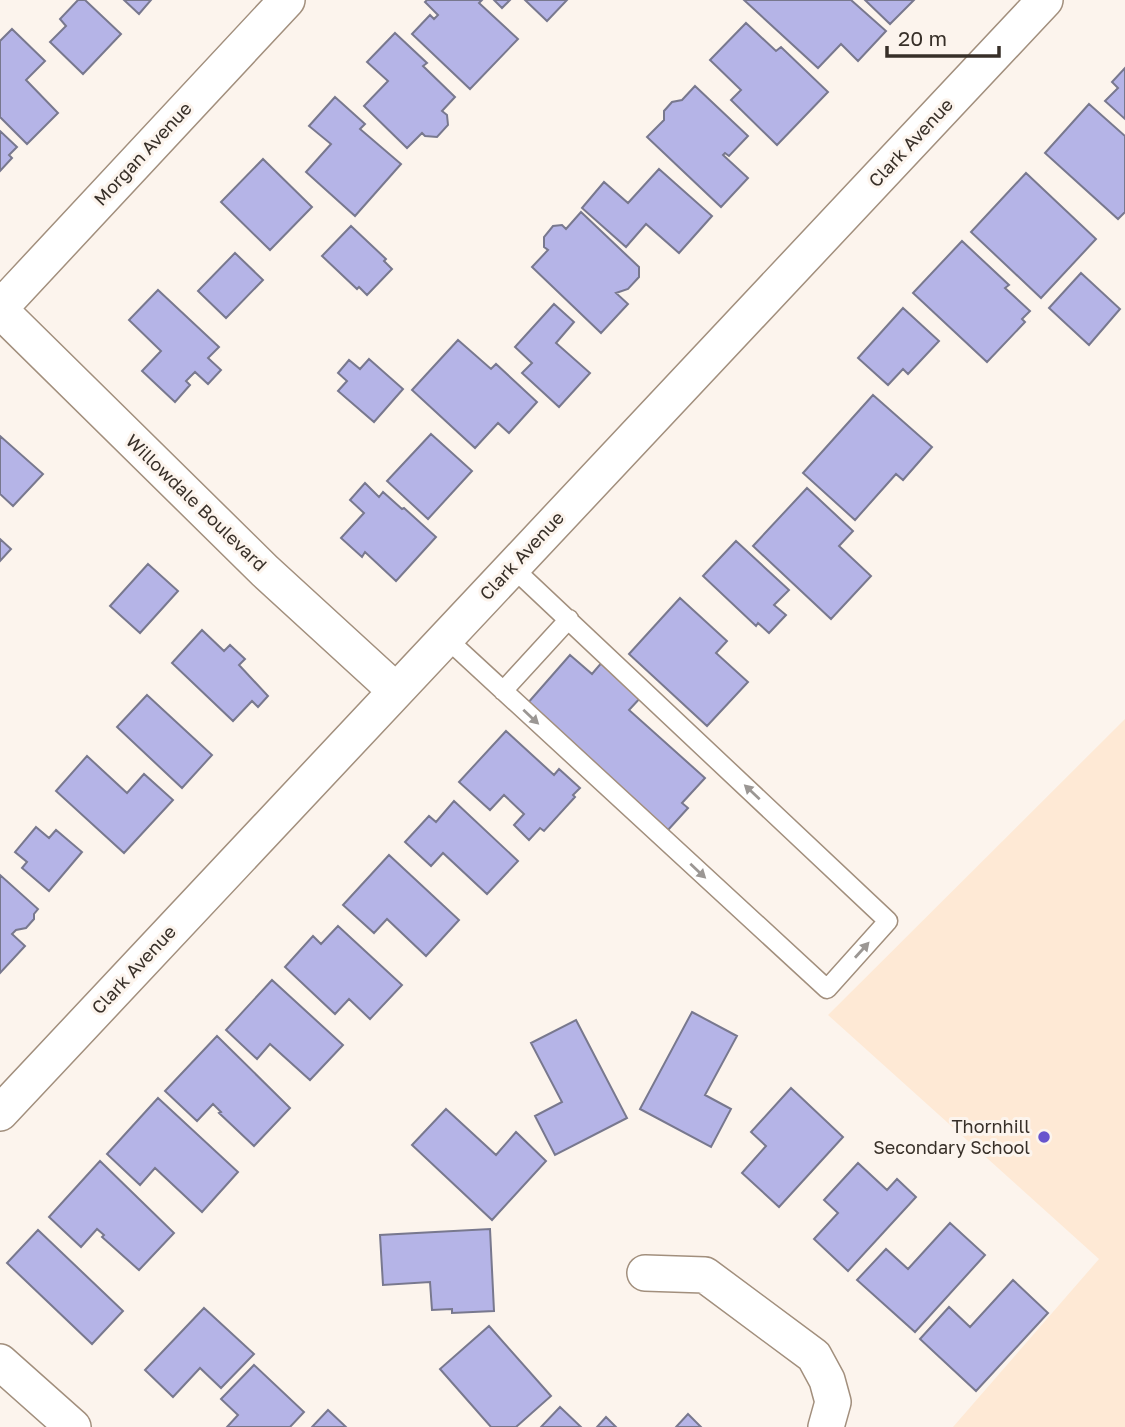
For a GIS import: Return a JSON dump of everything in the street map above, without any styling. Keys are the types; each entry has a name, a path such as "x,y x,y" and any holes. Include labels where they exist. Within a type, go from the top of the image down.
{"street":[{"name":"Morgan Avenue","path":"0,309 287,0"},
{"name":"Clark Avenue","path":"0,1113 1045,0"},
{"name":"Willowdale Boulevard","path":"0,309 265,571 396,691"},
{"path":"645,1273 705,1275 814,1356 827,1380 833,1402 826,1427"},
{"path":"0,1362 73,1427"}],"lane":[{"path":"445,638 827,989 888,921 512,567"},
{"path":"503,691 569,619"}],"shaded area":[{"name":"Thornhill Secondary School","path":"1125,719 1125,1427 953,1427 1099,1259 828,1015"}],"building":[{"path":"78,0 85,0 121,34 83,74 50,42 66,26 60,19"},
{"path":"124,0 151,0 139,14"},
{"path":"482,0 479,3 518,39 470,89 412,34 430,15 434,19 438,15 425,2"},
{"path":"494,0 510,0 502,8"},
{"path":"525,0 567,0 547,21"},
{"path":"744,0 851,0 886,31 858,61 841,44 818,68"},
{"path":"865,0 914,0 890,24"},
{"path":"746,23 776,51 781,47 828,92 777,145 731,100 741,90 710,60"},
{"path":"12,29 45,61 26,80 58,113 27,144 0,117 0,41"},
{"path":"395,33 427,63 423,66 455,97 442,111 447,115 448,125 437,137 425,136 422,133 407,148 364,106 388,81 367,62"},
{"path":"1125,68 1125,119 1105,101 1118,88 1112,82"},
{"path":"695,86 748,136 729,156 725,153 723,155 748,178 721,207 647,137 664,120 664,111 672,102 682,100"},
{"path":"335,97 365,124 360,129 401,164 355,216 306,172 331,144 309,126"},
{"path":"1089,104 1125,136 1125,212 1118,219 1045,153"},
{"path":"0,131 17,147 9,155 12,158 0,171"},
{"path":"263,159 312,207 270,250 221,202"},
{"path":"659,169 712,216 679,253 646,224 626,247 582,208 604,182 628,203"},
{"path":"1026,173 1096,239 1041,298 971,232"},
{"path":"581,212 639,267 639,277 628,289 616,293 628,304 601,333 532,267 548,250 544,247 544,237 553,226 562,225 566,229"},
{"path":"351,226 386,259 384,261 392,269 367,295 322,256"},
{"path":"962,241 1009,285 1005,288 1030,311 1022,319 1025,322 987,362 913,293"},
{"path":"235,253 263,280 226,318 198,291"},
{"path":"1081,273 1120,309 1089,345 1049,308"},
{"path":"158,290 219,347 208,358 221,370 208,384 195,372 186,381 190,385 175,402 142,371 161,351 129,320"},
{"path":"554,304 574,322 556,343 590,373 559,407 522,373 532,363 515,347"},
{"path":"903,308 939,341 908,374 903,369 888,385 858,358"},
{"path":"458,340 491,369 496,364 537,402 509,433 498,423 475,448 412,390"},
{"path":"369,359 403,389 374,422 338,391 347,381 338,373 349,360 360,369"},
{"path":"873,395 932,447 903,480 896,474 855,520 803,473"},
{"path":"431,434 472,471 428,519 387,481"},
{"path":"0,436 43,474 13,506 0,494"},
{"path":"365,483 379,497 383,492 436,537 396,581 365,552 362,557 341,538 364,513 350,500"},
{"path":"807,488 853,531 839,546 871,576 831,619 753,546"},
{"path":"0,539 11,549 0,561"},
{"path":"736,541 789,590 774,605 786,615 769,633 758,623 756,626 703,576"},
{"path":"148,564 178,591 140,633 110,606"},
{"path":"680,598 727,641 716,653 748,682 707,726 629,654"},
{"path":"202,630 224,651 230,645 245,659 239,665 268,696 258,707 252,701 233,721 172,663"},
{"path":"570,655 592,674 603,661 642,696 629,710 705,778 682,803 688,808 668,830 527,704"},
{"path":"147,695 212,755 182,788 117,727"},
{"path":"506,731 554,775 559,769 580,788 544,831 540,828 529,840 514,825 524,814 504,795 490,810 459,782"},
{"path":"87,756 127,793 144,774 173,800 124,853 56,791"},
{"path":"454,801 518,861 487,894 443,853 431,866 405,842 429,816 436,822"},
{"path":"36,827 49,838 56,830 82,852 49,891 22,868 27,862 15,852"},
{"path":"389,855 459,920 426,956 387,919 374,933 343,905"},
{"path":"0,875 38,909 26,928 16,930 12,934 25,946 0,973"},
{"path":"338,926 402,985 370,1019 349,999 335,1014 285,967 313,936 321,944"},
{"path":"272,980 343,1045 310,1080 270,1044 257,1059 226,1030"},
{"path":"692,1012 737,1036 705,1095 731,1109 711,1147 640,1109"},
{"path":"576,1020 627,1118 555,1155 535,1116 562,1102 531,1043"},
{"path":"217,1036 290,1108 254,1146 213,1104 197,1121 165,1091"},
{"path":"791,1088 843,1137 779,1207 742,1173 766,1146 751,1132"},
{"path":"158,1098 238,1172 202,1212 155,1168 140,1185 107,1154"},
{"path":"446,1109 496,1155 516,1132 546,1161 492,1220 412,1145"},
{"path":"100,1161 174,1233 139,1270 102,1237 104,1235 97,1229 81,1247 49,1217"},
{"path":"858,1163 887,1190 897,1179 916,1197 848,1271 814,1239 838,1213 824,1200"},
{"path":"950,1223 985,1255 915,1332 857,1280 886,1249 908,1269"},
{"path":"490,1229 494,1311 452,1313 452,1309 432,1310 430,1282 383,1285 380,1235"},
{"path":"38,1230 123,1311 92,1344 7,1263"},
{"path":"1013,1280 1048,1313 976,1391 920,1339 949,1307 970,1327"},
{"path":"204,1308 254,1354 221,1388 200,1368 173,1397 145,1370"},
{"path":"489,1326 551,1396 516,1427 491,1427 440,1369"},
{"path":"254,1365 304,1412 290,1427 227,1427 238,1415 221,1399"},
{"path":"560,1407 581,1427 541,1427"},
{"path":"328,1410 346,1427 312,1427"},
{"path":"688,1414 701,1427 676,1427"},
{"path":"606,1417 616,1427 597,1427"}],"place":[{"name":"Thornhill Secondary School","path":"1044,1137"}]}
